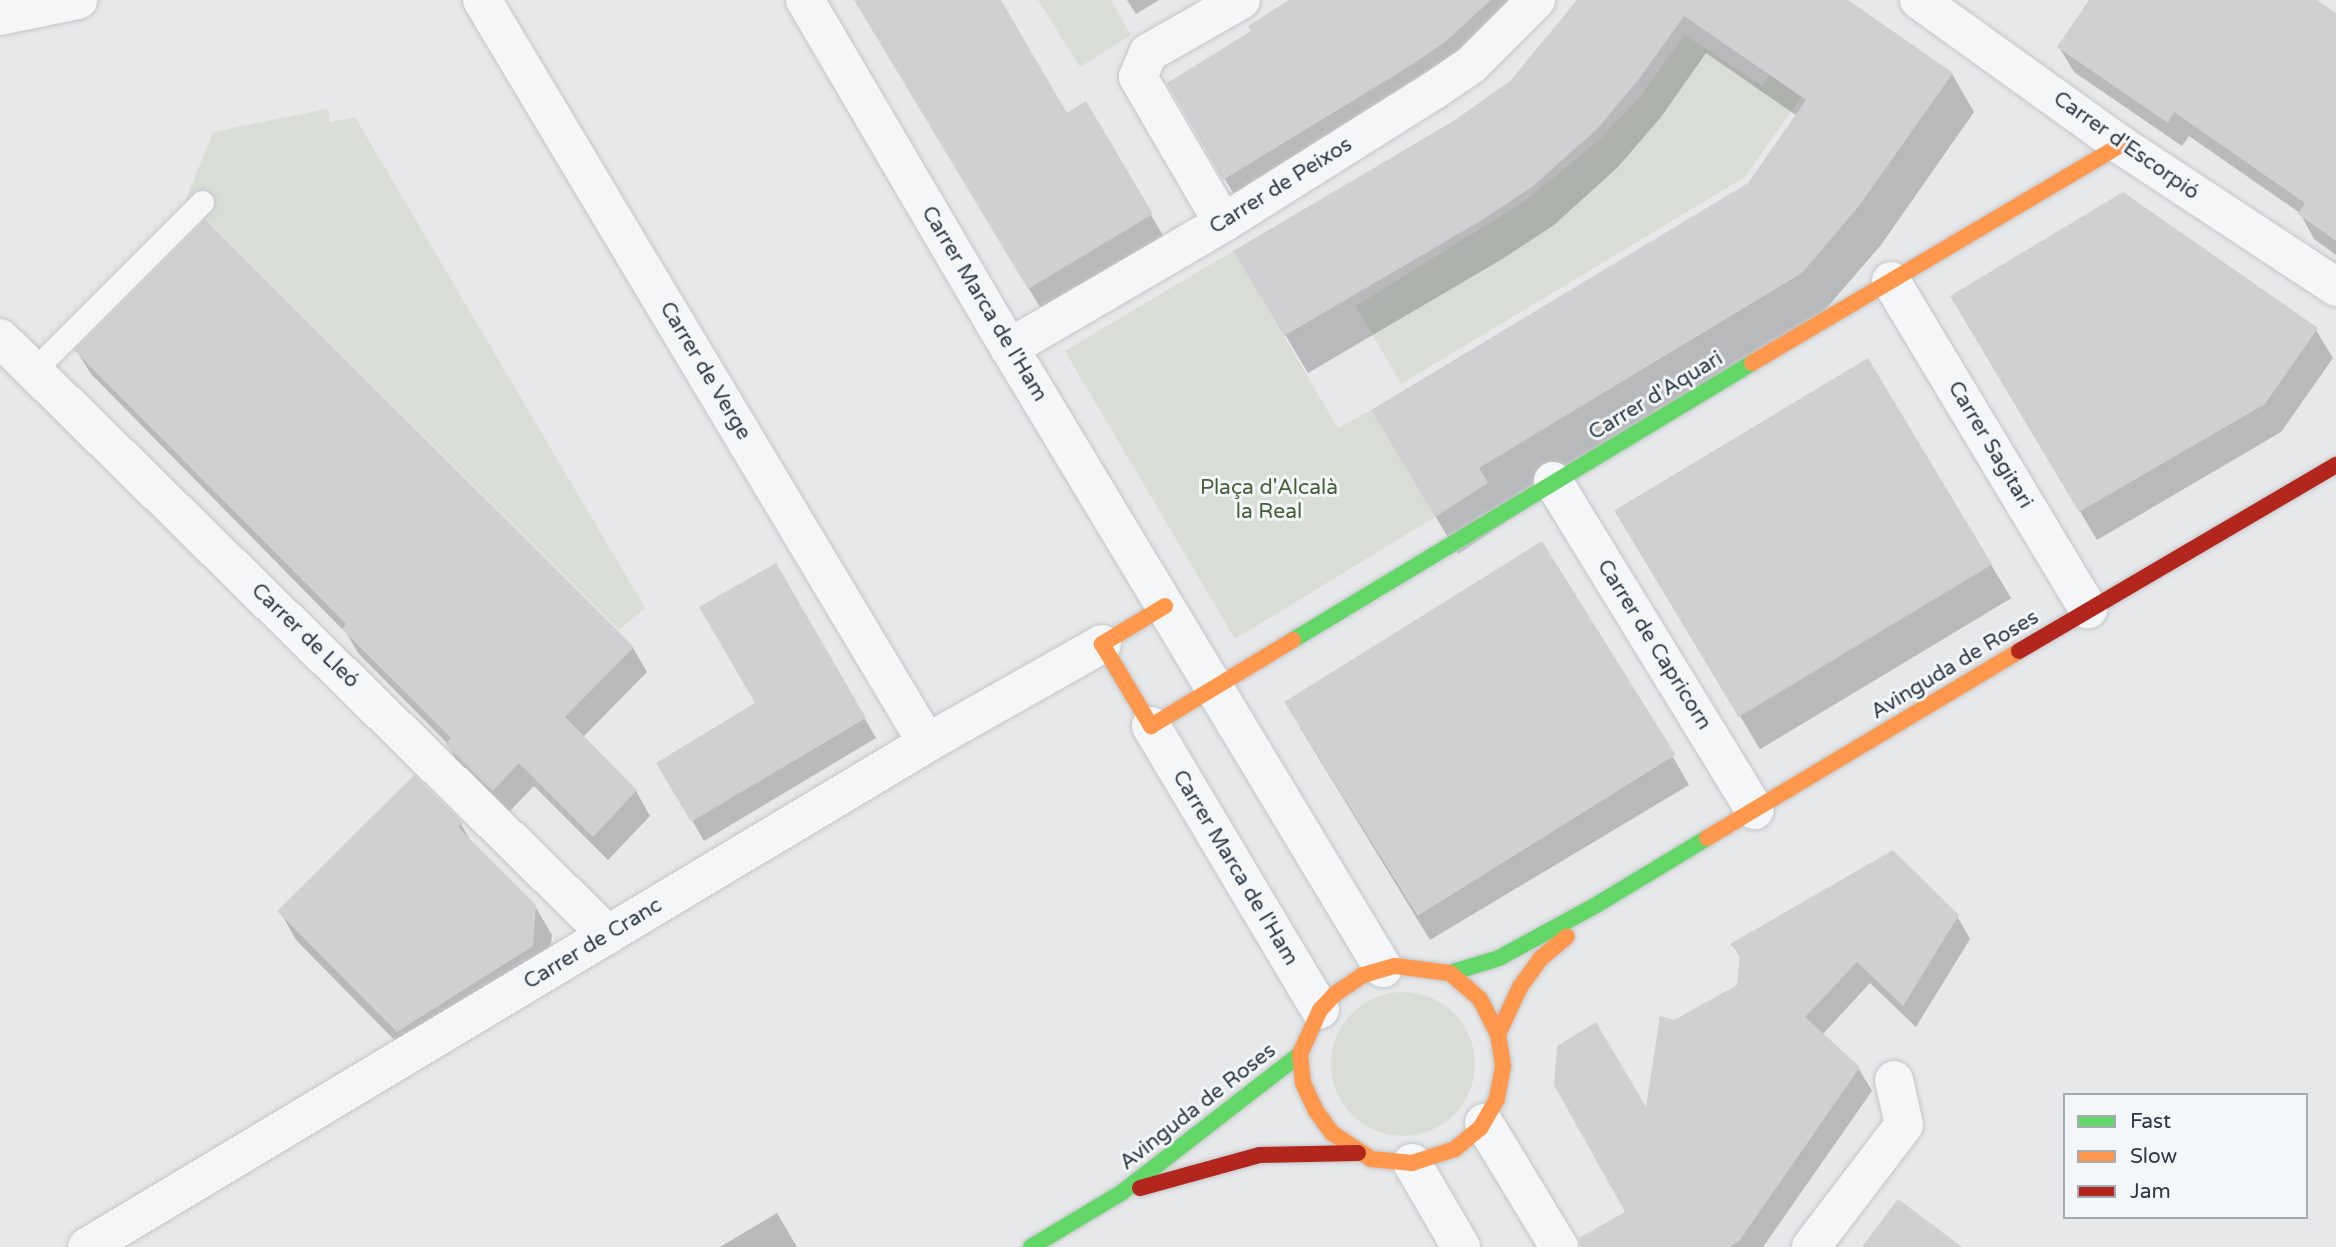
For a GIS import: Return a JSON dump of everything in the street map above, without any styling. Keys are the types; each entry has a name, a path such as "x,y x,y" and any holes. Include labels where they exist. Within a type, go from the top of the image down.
{"main road":[{"name":"Carrer d'Aquari","path":"1215,687 1553,481 2121,145"},
{"name":"Avinguda de Roses","path":"1450,973 1499,958 1598,904 2088,609 2336,466"},
{"path":"1102,644 1165,606"},
{"name":"Carrer Marca de l'Ham","path":"1102,644 1151,726"},
{"path":"1151,726 1215,687"},
{"name":"Avinguda de Roses","path":"1498,1034 1520,987 1540,959 1598,904"},
{"path":"1383,968 1428,968 1450,973 1480,999 1498,1034 1503,1067 1497,1099 1484,1122 1455,1149 1412,1163 1391,1163 1359,1153 1332,1133 1316,1111 1303,1083 1300,1054 1320,1010 1335,993 1363,975 1383,968"},
{"name":"Avinguda de Roses","path":"1031,1247 1121,1193 1300,1054"},
{"name":"Avinguda de Roses","path":"1121,1193 1260,1155 1359,1153"}],"street":[{"path":"0,16 78,0"},
{"name":"Carrer de Verge","path":"482,0 927,743"},
{"name":"Carrer Marca de l'Ham","path":"804,0 1009,348 1383,968"},
{"path":"1223,223 1138,77 1148,53 1241,0"},
{"name":"Carrer de Peixos","path":"1009,348 1223,223 1471,65 1535,0"},
{"name":"Carrer d'Escorpió","path":"1919,0 2121,145 2336,288"},
{"name":"Carrer Sagitari","path":"1891,281 2088,609"},
{"name":"Carrer de Lleó","path":"0,338 608,935"},
{"name":"Carrer de Capricorn","path":"1553,481 1755,810"},
{"name":"Carrer de Cranc","path":"87,1247 927,743 1102,644"},
{"name":"Carrer Marca de l'Ham","path":"1151,726 1320,1010"},
{"path":"1811,1247 1904,1125 1894,1080"},
{"path":"1484,1122 1559,1247"},
{"path":"1412,1163 1461,1247"}],"lane":[{"path":"33,371 202,202"}],"green space":[{"path":"1038,0 1111,0 1131,35 1080,67"},
{"path":"1824,0 1862,10 1745,177 1401,384 1356,306 1525,201 1598,141 1638,99 1685,35 1762,86"},
{"path":"328,109 330,122 355,117 645,608 619,630 186,199 213,132"},
{"name":"Plaça d'Alcalà la Real","path":"1233,251 1338,428 1371,410 1435,517 1235,639 1065,351"},
{"path":"1403,992 1431,997 1454,1013 1470,1036 1475,1064 1470,1092 1454,1115 1431,1131 1403,1136 1375,1131 1352,1115 1336,1092 1331,1064 1336,1036 1352,1013 1375,997"}],"building":[{"path":"854,0 1001,0 1067,113 1086,101 1153,214 1028,289"},
{"path":"1289,0 1491,0 1445,42 1413,64 1223,180 1167,83 1251,31 1248,26"},
{"path":"1577,0 1848,0 1953,73 1859,206 1802,273 1479,468 1488,483 1435,517 1371,410 1748,183 1806,100 1684,16 1639,79 1597,129 1532,187 1482,220 1284,336 1233,251 1455,120 1510,81"},
{"path":"2089,0 2317,0 2336,13 2336,241 2298,214 2305,203 2174,112 2168,123 2057,47"},
{"path":"2123,192 2318,328 2265,404 2079,512 1950,296"},
{"path":"205,219 634,647 565,717 637,790 593,837 519,763 493,791 445,744 451,738 342,629 346,624 74,350"},
{"path":"1868,358 1992,565 1738,717 1614,510"},
{"path":"1542,541 1676,755 1418,916 1284,702"},
{"path":"776,563 866,718 691,822 656,763 755,703 699,607"},
{"path":"414,775 463,823 458,827 536,905 533,946 397,1032 277,911"},
{"path":"1893,850 1959,915 1903,1006 1857,962 1805,1017 1860,1067 1740,1240 1730,1247 1581,1247 1579,1238 1625,1212 1554,1085 1557,1046 1596,1022 1646,1107 1660,1016 1674,1020 1737,985 1740,954 1730,944"},
{"path":"1898,1199 1962,1247 1862,1247"}],"traffic: fast":[{"path":"1293,640 1752,363"},
{"path":"1450,973 1499,958 1598,904 1707,838"},
{"path":"1031,1247 1121,1193 1300,1054"}],"traffic: slow":[{"path":"1752,363 2121,145"},
{"path":"1165,606 1102,644 1151,726 1293,640"},
{"path":"1707,838 2019,651"},
{"path":"1498,1034 1520,987 1540,959 1567,936"},
{"path":"1395,966 1450,973 1480,999 1498,1034 1503,1067 1497,1099 1480,1128 1455,1149 1412,1163 1371,1159 1332,1133 1316,1111 1303,1083 1300,1054 1320,1010 1335,994 1363,975 1395,966"}],"traffic: jam":[{"path":"2019,651 2336,465"},
{"path":"1140,1188 1260,1155 1358,1153"}]}
